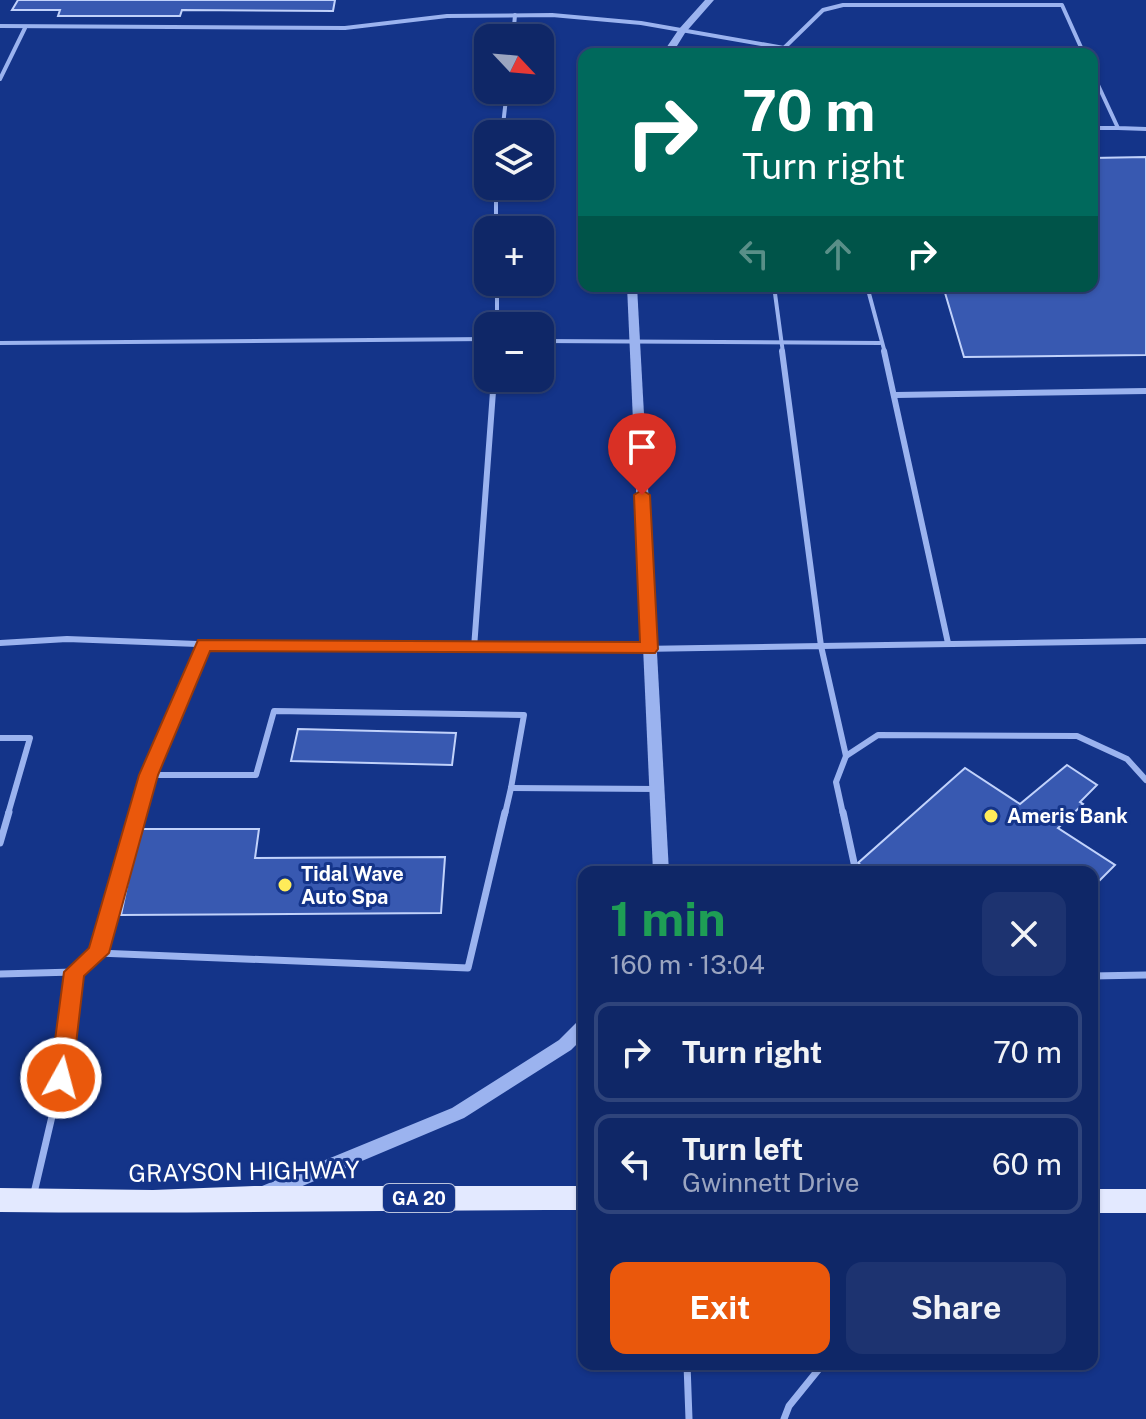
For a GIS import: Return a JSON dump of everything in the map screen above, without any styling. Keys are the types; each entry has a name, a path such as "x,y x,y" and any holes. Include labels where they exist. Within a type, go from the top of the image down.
{"main road":[{"name":"GRAYSON HIGHWAY","path":"0,1200 153,1202 254,1198 578,1198"},
{"path":"1098,1201 1146,1201"}],"street":[{"path":"671,48 710,0"},
{"path":"632,292 660,866"},
{"path":"254,1198 458,1113 565,1045 578,1032"}],"lane":[{"path":"0,26 345,28 400,18 515,15 618,20 784,48 823,10 843,5 1062,5 1081,48"},
{"path":"514,24 515,15"},
{"path":"0,79 25,28"},
{"path":"1098,85 1118,128"},
{"path":"1098,128 1146,129"},
{"path":"775,292 821,646 846,756 836,782 855,866"},
{"path":"868,292 896,395 948,643"},
{"path":"0,343 474,339"},
{"path":"554,341 880,343"},
{"path":"896,395 1146,391"},
{"path":"474,648 493,392"},
{"path":"0,643 67,639 204,644 649,649 1146,641"},
{"path":"0,974 74,972 98,953 149,775 204,644"},
{"path":"98,953 468,968 511,788 524,715 274,711 256,775 149,775"},
{"path":"846,756 878,735 1077,736 1127,759 1146,780"},
{"path":"0,738 30,738 0,843"},
{"path":"511,788 657,789"},
{"path":"33,1199 61,1078 74,972"},
{"path":"1098,976 1146,975"},
{"path":"687,1370 689,1419"},
{"path":"784,1419 789,1406 818,1370"}],"building":[{"path":"18,0 335,0 333,11 182,10 180,16 58,16 60,10 12,10"},
{"path":"1146,157 1146,355 964,357 945,292 1098,292 1098,158"},
{"path":"298,729 456,733 452,765 291,761"},
{"name":"Ameris Bank","path":"1067,765 1097,785 1058,828 1115,865 1098,882 1098,866 862,866 858,863 965,768 1020,804"},
{"name":"Tidal Wave Auto Spa","path":"139,829 259,829 255,858 445,857 441,913 121,915"}],"place":[{"name":"Ameris Bank","path":"991,816"},
{"name":"Tidal Wave Auto Spa","path":"285,885"}],"route":[{"path":"61,1078 74,972 98,953 149,775 204,644 649,649 642,495"}]}
